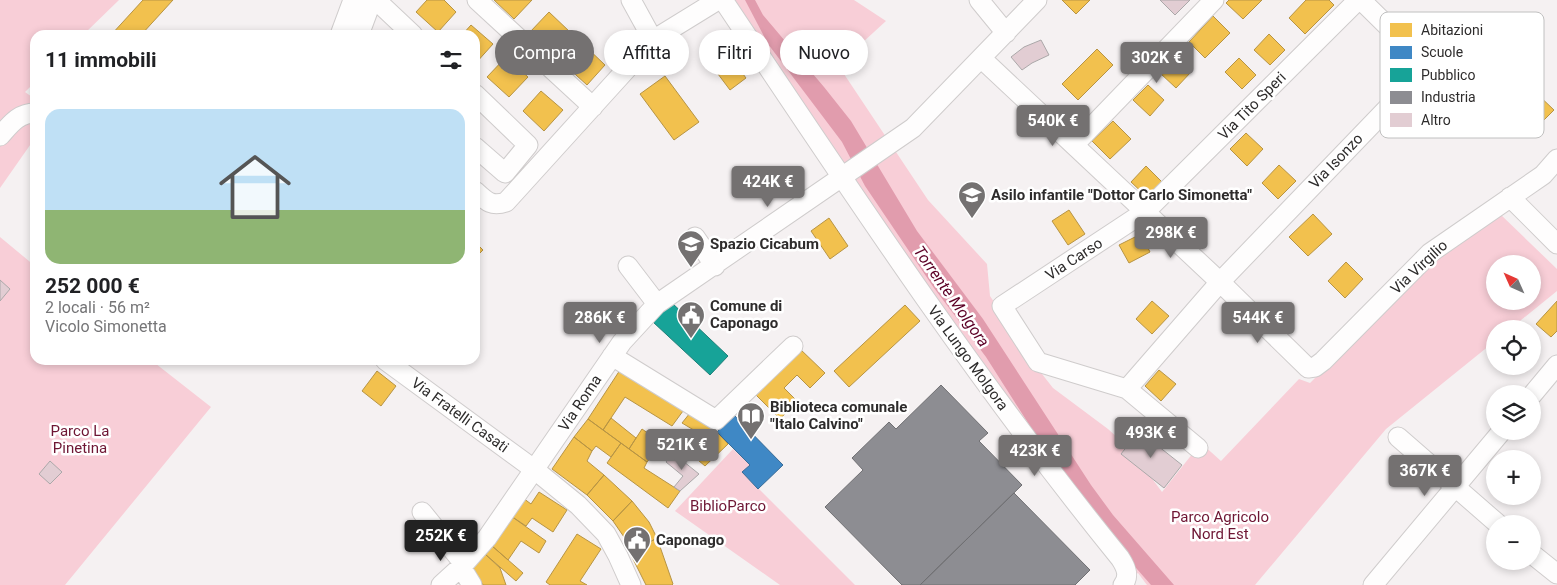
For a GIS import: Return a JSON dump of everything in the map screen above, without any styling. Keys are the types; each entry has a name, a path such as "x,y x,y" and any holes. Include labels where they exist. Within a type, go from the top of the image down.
{"street":[{"path":"343,27 353,0"},
{"path":"362,30 374,0 407,30"},
{"path":"477,0 593,107"},
{"path":"631,0 648,30"},
{"path":"669,30 718,0"},
{"name":"Via Lungo Molgora","path":"723,0 846,173 970,364 1120,558 1126,568 1126,581 1123,585"},
{"path":"979,0 1006,32"},
{"name":"Via Roma","path":"441,585 463,566 487,538 612,356 637,324 657,304 715,266 913,128 1037,0"},
{"path":"1075,144 1214,0"},
{"name":"Via Tito Speri","path":"1146,212 1359,0"},
{"name":"Via Isonzo","path":"1359,0 1380,20"},
{"path":"981,58 1075,144 1220,282 1127,389 1198,448"},
{"path":"480,196 486,201 497,205 506,202 622,75"},
{"path":"480,99 528,144 505,173 480,151"},
{"path":"0,136 17,118 30,114"},
{"name":"Via Isonzo","path":"1220,282 1380,116"},
{"name":"Via Virgilio","path":"1220,282 1301,363 1308,368 1315,367 1430,253 1543,175 1557,159"},
{"path":"516,160 532,175"},
{"path":"1510,197 1557,244"},
{"name":"Via Carso","path":"1127,389 1038,362 1002,306 1146,212"},
{"path":"694,237 715,266"},
{"path":"628,266 657,304"},
{"path":"612,356 716,420 793,346"},
{"name":"Via Fratelli Casati","path":"392,365 535,470 578,505 606,534 631,585"},
{"path":"1541,385 1557,366"},
{"path":"1398,437 1488,515"},
{"path":"1373,585 1494,440"},
{"path":"422,512 463,566 472,585"},
{"path":"1541,561 1557,574"}],"green space":[{"path":"0,0 119,0 88,30 30,30 30,87 25,92 30,96 30,145 0,188"},
{"name":"Parco Agricolo Nord Est","path":"728,0 854,0 886,21 868,38 868,30 780,30 780,75 845,75 928,200 987,264 990,296 1042,374 1053,388 1108,429 1130,449 1162,492 1201,443 1221,461 1299,379 1310,383 1440,254 1500,214 1557,269 1557,291 1541,304 1541,255 1486,255 1486,310 1534,310 1521,320 1486,320 1486,348 1386,429 1255,585 1147,585 1138,573 1132,577 854,189 770,63 770,30 748,30"},
{"name":"Parco La Pinetina","path":"0,237 30,262 30,365 157,365 211,407 65,585 0,585"},
{"name":"BiblioParco","path":"733,449 750,465 743,473 855,585 780,585 675,511"}],"water":[{"name":"Torrente Molgora","path":"745,0 755,0 763,15 780,35 780,60 770,47 770,30 761,30"},
{"name":"Torrente Molgora","path":"791,75 814,75 851,121 917,231 983,319 1091,485 1113,515 1174,585 1151,585 1122,552 1051,459 986,357 934,288 865,186 842,142"}],"building: Abitazioni":[{"path":"143,0 173,0 146,30 116,30"},
{"path":"427,0 444,0 456,12 440,30 436,30 416,12"},
{"path":"494,0 532,0 514,19"},
{"path":"1062,0 1090,0 1076,14"},
{"path":"1229,0 1262,0 1243,19 1226,3"},
{"path":"1306,0 1329,0 1334,5 1305,34 1289,18"},
{"path":"549,12 568,30 532,30"},
{"path":"1213,16 1230,33 1205,58 1189,42"},
{"path":"471,25 477,30 466,30"},
{"path":"480,33 493,44 480,58"},
{"path":"1269,34 1285,50 1270,65 1254,50"},
{"path":"1097,49 1113,65 1078,100 1062,84"},
{"path":"594,55 604,66 587,85 576,75 594,75"},
{"path":"1175,57 1191,72 1176,88 1160,73"},
{"path":"1239,58 1256,75 1242,89 1225,72"},
{"path":"495,69 495,75 526,75 528,77 509,97 487,77"},
{"path":"719,75 744,75 746,78 730,90"},
{"path":"665,76 699,122 674,140 640,94"},
{"path":"1148,85 1164,100 1150,116 1133,100"},
{"path":"541,91 563,110 544,131 523,111"},
{"path":"1544,100 1554,110 1544,120"},
{"path":"1113,121 1131,139 1110,159 1092,141"},
{"path":"1246,133 1263,149 1247,166 1230,149"},
{"path":"1279,165 1296,181 1278,199 1262,183"},
{"path":"1146,166 1162,182 1147,197 1131,182"},
{"path":"1069,210 1085,234 1068,245 1052,221"},
{"path":"1313,214 1332,234 1308,256 1289,237"},
{"path":"829,218 848,246 830,259 811,231"},
{"path":"1141,234 1150,252 1129,263 1119,245"},
{"path":"1346,262 1363,279 1345,298 1328,281"},
{"path":"1152,301 1169,316 1152,334 1136,319"},
{"path":"1557,301 1557,331 1551,337 1541,328 1540,320"},
{"path":"905,305 920,321 849,387 834,371"},
{"path":"799,348 825,373 810,388 797,375 784,388 797,401 780,419 754,393"},
{"path":"620,370 683,411 672,426 625,397 603,430 588,419"},
{"path":"1159,370 1176,384 1161,401 1145,386"},
{"path":"377,371 396,386 381,406 362,391"},
{"path":"690,413 717,432 728,444 705,466 672,438 678,431 704,449 712,441 682,423"},
{"path":"611,418 636,438 629,449 603,430"},
{"path":"588,419 621,443 611,457 596,446 592,451 574,437"},
{"path":"642,429 662,443 647,462 629,449"},
{"path":"574,437 592,451 587,461 604,475 587,495 552,469"},
{"path":"621,443 647,462 644,468 680,491 668,508 607,463"},
{"path":"604,475 632,501 613,521 587,495"},
{"path":"539,492 567,510 553,532 532,518 526,526 511,516 523,498 531,504"},
{"path":"632,501 649,522 657,538 630,553 624,537 613,521"},
{"path":"511,516 546,541 539,553 521,541 508,560 491,545"},
{"path":"577,534 601,549 580,581 587,585 550,585 546,582"},
{"path":"657,538 672,585 646,585 630,553"},
{"path":"491,545 523,573 516,581 485,554"},
{"path":"485,554 500,568 506,585 483,585 473,568"}],"building: Scuole":[{"path":"734,415 783,465 758,489 742,472 750,465 717,432"}],"building: Pubblico":[{"name":"Comune di Caponago","path":"671,302 728,356 710,375 653,322"}],"building: Industria":[{"path":"941,385 988,433 979,441 1022,485 920,585 902,585 825,507 863,470 852,458 889,422 896,429"},
{"path":"1014,493 1090,570 1075,585 920,585"}],"building: Altro":[{"path":"1160,0 1190,0 1175,15"},
{"path":"1041,40 1049,55 1022,70 1011,57 1024,47"},
{"path":"0,280 10,289 0,301"},
{"path":"1139,431 1182,465 1164,488 1121,454"},
{"path":"673,453 699,474 680,491 674,487 683,476 666,462"},
{"path":"50,461 62,472 50,484 39,474"}],"place":[{"name":"Asilo infantile \"Dottor Carlo Simonetta\"","path":"972,219"},
{"name":"Spazio Cicabum","path":"691,268"},
{"name":"Comune di Caponago","path":"691,339"},
{"name":"Biblioteca comunale \"Italo Calvino\"","path":"751,440"},
{"name":"Caponago","path":"637,564"}]}
